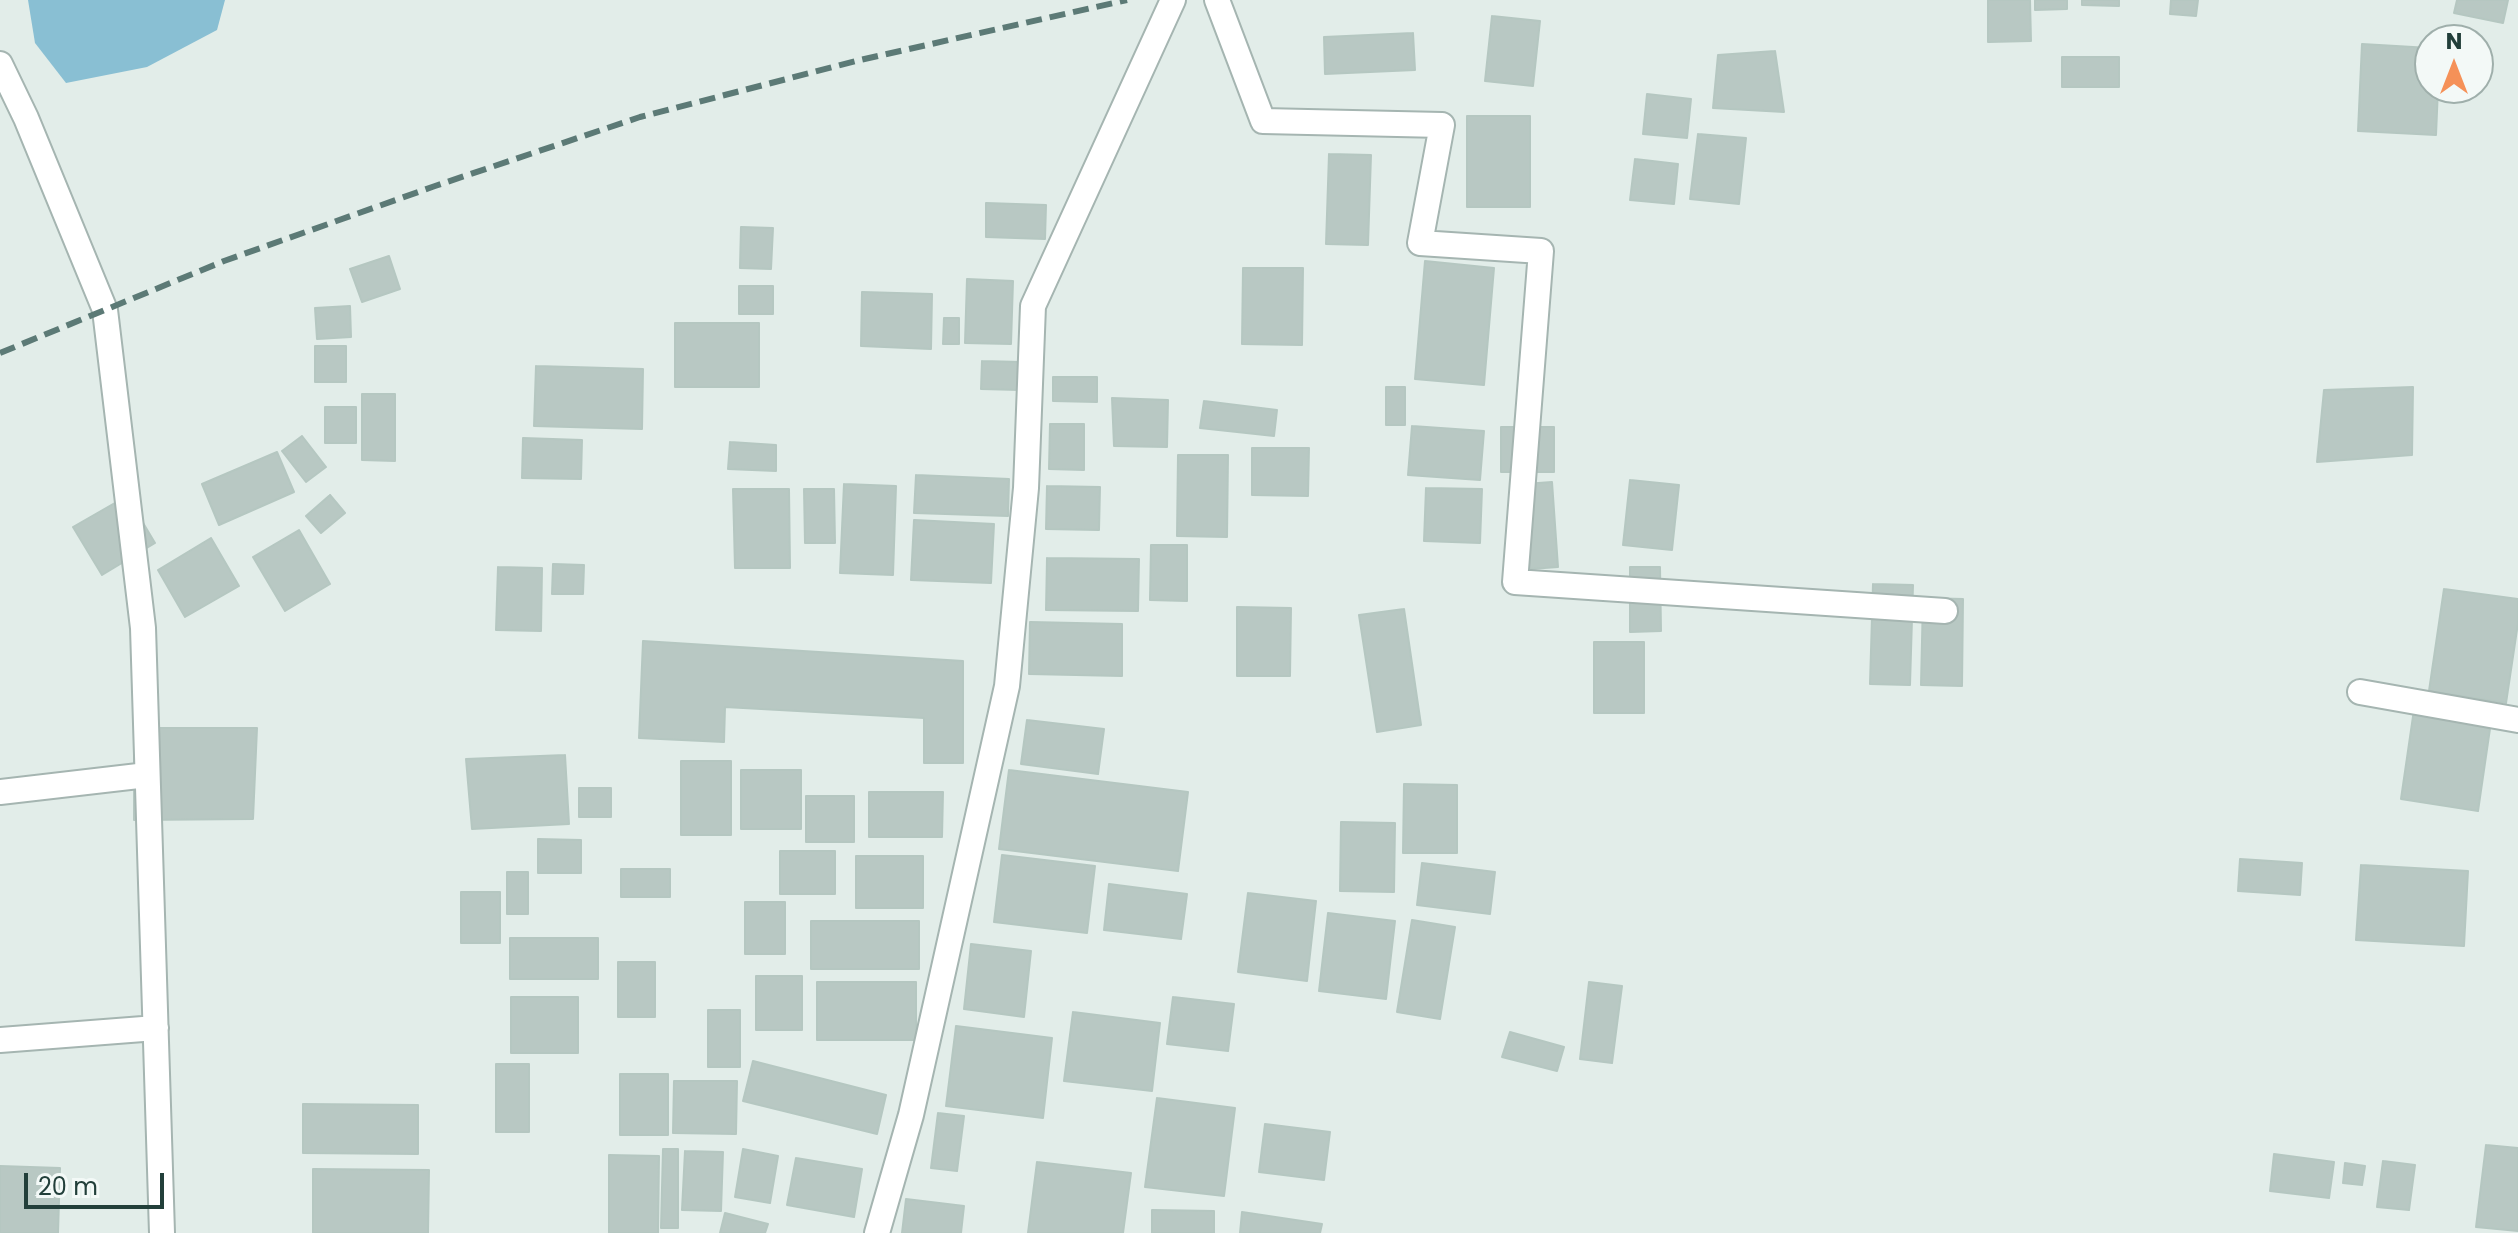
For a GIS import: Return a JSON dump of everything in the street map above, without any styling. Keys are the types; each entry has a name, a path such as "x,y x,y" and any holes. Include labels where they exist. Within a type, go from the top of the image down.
{"street":[{"path":"877,1233 911,1115 1007,686 1026,488 1033,306 1173,0"},
{"path":"1217,0 1263,121 1442,125 1420,243 1541,251 1515,582 1945,611"},
{"path":"0,64 26,118 105,310 143,628 162,1233"},
{"path":"2360,692 2518,720"},
{"path":"0,792 147,775"},
{"path":"0,1040 156,1028"}],"water":[{"path":"28,0 225,0 217,30 147,67 66,83 35,43"}],"building":[{"path":"1988,0 2030,0 2031,41 1988,42"},
{"path":"2035,0 2067,0 2067,9 2035,10"},
{"path":"2082,0 2119,0 2119,6 2082,5"},
{"path":"2171,0 2198,0 2196,16 2170,14"},
{"path":"2457,0 2508,0 2503,23 2454,13"},
{"path":"1492,16 1540,21 1533,86 1485,81"},
{"path":"1413,33 1415,70 1325,74 1324,37"},
{"path":"2362,44 2414,47 2414,104 2437,104 2436,135 2358,131"},
{"path":"1775,51 1784,112 1713,108 1718,55"},
{"path":"2062,57 2119,57 2119,87 2062,87"},
{"path":"1647,94 1691,99 1687,138 1643,134"},
{"path":"1467,116 1530,116 1530,207 1467,207"},
{"path":"1698,134 1746,138 1739,204 1690,199"},
{"path":"1329,154 1371,155 1368,245 1326,244"},
{"path":"1635,159 1678,164 1674,204 1630,200"},
{"path":"986,203 1046,205 1045,239 986,237"},
{"path":"741,227 773,228 771,269 740,268"},
{"path":"389,256 400,289 362,302 350,269"},
{"path":"1425,261 1494,268 1484,385 1415,379"},
{"path":"1243,268 1303,268 1302,345 1242,344"},
{"path":"967,279 1013,281 1011,344 965,343"},
{"path":"739,286 773,286 773,314 739,314"},
{"path":"862,292 932,294 931,349 861,346"},
{"path":"350,306 351,337 317,339 315,308"},
{"path":"944,318 959,318 959,344 943,344"},
{"path":"675,323 759,323 759,387 675,387"},
{"path":"315,346 346,346 346,382 315,382"},
{"path":"982,361 1021,362 1020,390 981,389"},
{"path":"536,366 643,369 642,429 534,426"},
{"path":"1053,377 1097,377 1097,402 1053,401"},
{"path":"1386,387 1405,387 1405,425 1386,425"},
{"path":"2413,387 2412,455 2317,462 2324,390"},
{"path":"362,394 395,394 395,461 362,460"},
{"path":"1112,398 1168,400 1167,447 1114,446"},
{"path":"1204,401 1277,410 1274,436 1200,428"},
{"path":"325,407 356,407 356,443 325,443"},
{"path":"1050,424 1084,424 1084,470 1049,469"},
{"path":"1412,426 1484,431 1480,480 1408,475"},
{"path":"1501,427 1554,427 1554,472 1501,472"},
{"path":"302,436 326,467 306,482 282,451"},
{"path":"523,438 582,440 581,479 522,478"},
{"path":"730,442 776,445 776,471 728,469"},
{"path":"1252,448 1309,448 1308,496 1252,495"},
{"path":"277,452 294,492 219,525 202,484"},
{"path":"1178,455 1228,455 1227,537 1177,536"},
{"path":"916,475 1009,479 1008,516 914,513"},
{"path":"1630,480 1679,485 1672,550 1623,545"},
{"path":"1552,482 1558,567 1517,570 1511,485"},
{"path":"844,484 896,486 893,575 840,573"},
{"path":"1047,486 1100,487 1099,530 1046,529"},
{"path":"1426,488 1482,489 1480,543 1424,541"},
{"path":"733,489 789,489 790,568 735,568"},
{"path":"804,489 834,489 835,543 805,543"},
{"path":"330,495 345,513 321,533 306,516"},
{"path":"127,496 155,543 102,575 73,527"},
{"path":"914,520 994,524 991,583 911,580"},
{"path":"299,530 330,584 285,611 253,557"},
{"path":"211,538 239,586 185,617 158,570"},
{"path":"1151,545 1187,545 1187,601 1150,600"},
{"path":"1047,558 1139,559 1138,611 1046,610"},
{"path":"553,564 584,565 583,594 552,594"},
{"path":"498,567 542,568 541,631 496,630"},
{"path":"1630,567 1660,567 1661,631 1630,632"},
{"path":"1873,584 1913,585 1910,685 1870,684"},
{"path":"2444,589 2518,599 2518,623 2506,703 2429,691"},
{"path":"1923,598 1963,599 1962,686 1921,685"},
{"path":"1237,607 1291,608 1290,676 1237,676"},
{"path":"1404,609 1421,725 1377,732 1359,615"},
{"path":"1030,622 1122,624 1122,676 1029,674"},
{"path":"643,641 963,661 963,763 924,763 924,718 725,707 724,742 639,738"},
{"path":"1594,642 1644,642 1644,713 1594,713"},
{"path":"2416,696 2493,708 2478,811 2401,799"},
{"path":"1027,720 1104,729 1098,774 1021,764"},
{"path":"134,728 257,728 253,819 134,820"},
{"path":"565,755 569,824 472,829 466,759"},
{"path":"681,761 731,761 731,835 681,835"},
{"path":"741,770 801,770 801,829 741,829"},
{"path":"1009,770 1188,792 1178,871 999,849"},
{"path":"1404,784 1457,785 1457,853 1403,853"},
{"path":"579,788 611,788 611,817 579,817"},
{"path":"869,792 943,792 942,837 869,837"},
{"path":"806,796 854,796 854,842 806,842"},
{"path":"1341,822 1395,823 1394,892 1340,891"},
{"path":"538,839 581,840 581,873 538,873"},
{"path":"780,851 835,851 835,894 780,894"},
{"path":"1002,855 1095,866 1087,933 994,922"},
{"path":"856,856 923,856 923,908 856,908"},
{"path":"2240,859 2302,863 2300,895 2238,891"},
{"path":"1422,863 1495,872 1490,914 1417,905"},
{"path":"2361,865 2468,871 2464,946 2356,940"},
{"path":"621,869 670,869 670,897 621,897"},
{"path":"507,872 528,872 528,914 507,914"},
{"path":"1109,884 1187,894 1181,939 1104,930"},
{"path":"461,892 500,892 500,943 461,943"},
{"path":"1248,893 1316,901 1307,981 1238,972"},
{"path":"745,902 785,902 785,954 745,954"},
{"path":"1328,913 1395,921 1386,999 1319,991"},
{"path":"1412,920 1455,927 1440,1019 1397,1012"},
{"path":"811,921 919,921 919,969 811,969"},
{"path":"510,938 598,938 598,979 510,979"},
{"path":"971,944 1031,951 1024,1017 964,1009"},
{"path":"618,962 655,962 655,1017 618,1017"},
{"path":"756,976 802,976 802,1030 756,1030"},
{"path":"817,982 916,982 916,1040 817,1040"},
{"path":"1589,982 1622,986 1612,1063 1580,1059"},
{"path":"511,997 578,997 578,1053 511,1053"},
{"path":"1173,997 1234,1004 1228,1051 1167,1044"},
{"path":"708,1010 740,1010 740,1067 708,1067"},
{"path":"1073,1012 1160,1023 1152,1091 1064,1081"},
{"path":"956,1026 1052,1038 1043,1118 946,1106"},
{"path":"1510,1032 1564,1047 1557,1071 1502,1057"},
{"path":"753,1061 886,1095 877,1134 743,1101"},
{"path":"496,1064 529,1064 529,1132 496,1132"},
{"path":"620,1074 668,1074 668,1135 620,1135"},
{"path":"674,1081 737,1081 736,1134 673,1133"},
{"path":"1157,1098 1235,1108 1224,1196 1145,1187"},
{"path":"303,1104 418,1105 418,1154 303,1153"},
{"path":"938,1113 964,1116 957,1171 931,1168"},
{"path":"1265,1124 1330,1132 1324,1180 1259,1172"},
{"path":"2486,1145 2518,1148 2518,1231 2476,1227"},
{"path":"663,1149 678,1149 678,1228 661,1228"},
{"path":"743,1149 778,1156 770,1203 735,1197"},
{"path":"685,1151 723,1152 721,1211 682,1210"},
{"path":"2274,1154 2334,1162 2329,1198 2270,1191"},
{"path":"609,1155 659,1156 658,1233 609,1233"},
{"path":"796,1158 862,1169 854,1217 787,1205"},
{"path":"2383,1161 2415,1165 2409,1210 2377,1207"},
{"path":"1037,1162 1131,1173 1123,1233 1028,1233"},
{"path":"2345,1163 2365,1166 2362,1185 2343,1183"},
{"path":"0,1166 60,1168 58,1233 0,1233"},
{"path":"313,1169 429,1170 428,1233 313,1233"},
{"path":"906,1199 964,1206 961,1233 902,1233"},
{"path":"1152,1210 1214,1211 1214,1233 1152,1233"},
{"path":"1242,1212 1322,1224 1320,1233 1240,1233"},
{"path":"725,1213 768,1224 765,1233 720,1233"}],"railway":[{"path":"0,353 224,261 640,117 860,60 1127,0"}]}
